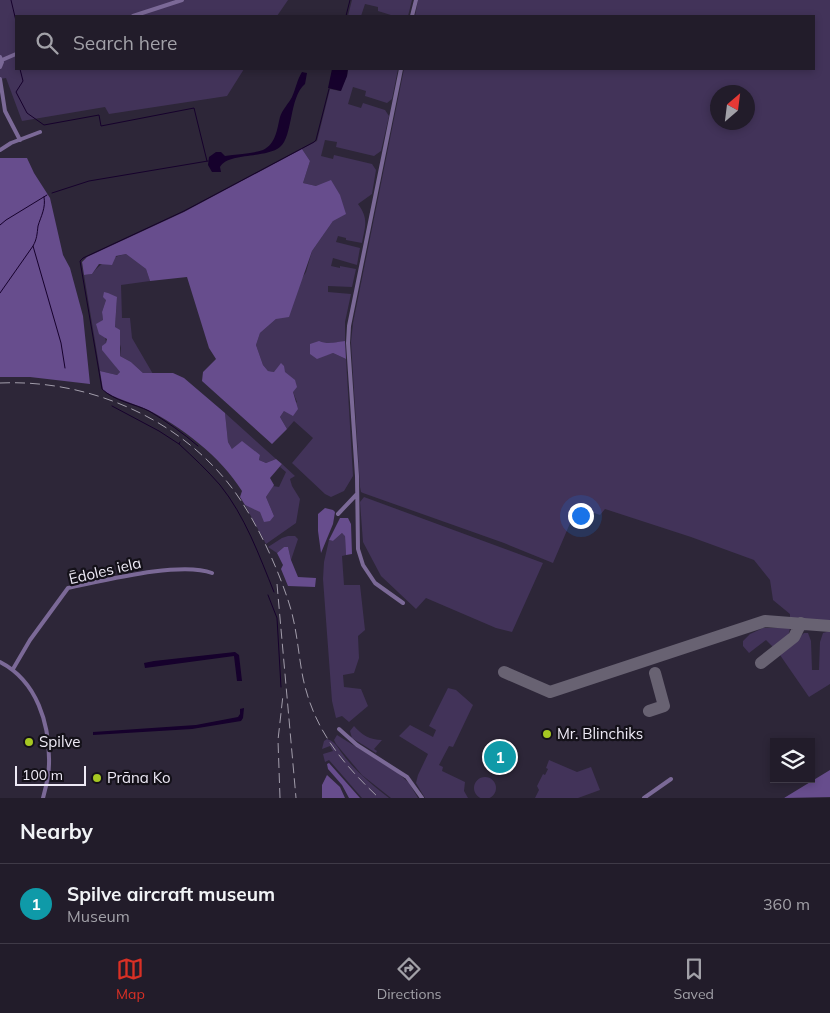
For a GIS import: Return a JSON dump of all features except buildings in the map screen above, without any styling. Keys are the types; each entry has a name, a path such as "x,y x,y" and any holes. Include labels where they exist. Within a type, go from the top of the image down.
{"street":[{"path":"136,15 182,0"},
{"path":"412,15 416,0"},
{"path":"0,67 2,58 15,54"},
{"path":"401,70 349,326 348,343 357,494 358,549 362,565 375,583 403,603"},
{"path":"0,79 5,111 20,140"},
{"path":"0,150 40,132"},
{"path":"338,514 357,494"},
{"name":"Ēdoles iela","path":"13,669 30,640 68,588 152,572 196,569 212,573"},
{"path":"0,662 13,669 27,685 37,701 47,731 49,765 43,798"},
{"path":"338,729 358,745 407,777 422,798"},
{"path":"644,798 671,779"}],"shaded area":[{"path":"0,0 288,0 278,15 15,15 15,70 243,70 227,96 109,114 105,107 22,121 6,78 0,79"},
{"path":"352,0 412,0 408,15 391,15 378,11 378,7 365,4 361,15 348,15"},
{"path":"418,0 830,0 830,621 790,618 790,614 773,600 770,580 754,560 605,509 600,515 577,507 553,563 504,543 361,492 351,342 353,323 404,70 815,70 815,15 415,15"},
{"path":"332,70 348,70 341,91 328,88"},
{"path":"348,70 398,70 392,99 387,103 365,96 366,91 353,87 348,104 361,108 363,103 385,110 389,116 381,151 374,156 336,147 337,142 325,140 321,156 333,159 334,155 372,164 376,170 372,194 358,204 365,218 362,243 346,240 346,238 338,236 336,242 360,248 357,265 333,258 331,266 356,269 352,287 328,286 328,292 351,294 345,322 345,341 325,344 323,356 333,353 346,359 353,476 344,491 331,497 325,494 292,463 313,438 294,421 287,429 280,417 284,411 297,402 293,392 274,372 268,371 263,365 256,345 260,333 276,319 306,272 312,251 333,221 316,186 303,183 310,161 302,149 317,141 330,89 340,91"},
{"path":"302,72 307,73 305,84 296,98 287,135 280,147 265,153 231,159 224,162 220,167 221,172 212,172 208,165 209,157 216,152 221,152 225,156 249,153 263,150 271,144 281,114 292,97"},
{"path":"302,149 310,161 303,183 316,186 331,180 340,195 346,214 333,221 312,251 289,317 276,319 260,333 256,345 263,365 268,371 274,372 281,363 284,366 285,372 295,380 297,387 293,392 298,409 293,416 284,411 280,417 287,429 272,444 202,381 203,372 216,359 209,348 187,277 150,281 146,269 126,254 116,256 112,265 99,264 92,274 84,275 82,262 87,257 184,212"},
{"path":"0,158 27,158 50,198 63,255 70,268 83,316 90,384 30,377 0,377"},
{"path":"126,254 146,269 150,281 121,285 122,318 130,318 132,338 153,374 143,373 131,362 120,356 121,348 115,327 117,297 106,300 102,312 106,343 120,372 117,375 100,371 84,275 92,274 107,261"},
{"path":"104,292 117,297 115,327 120,330 120,356 131,362 143,373 173,373 184,378 225,413 228,442 232,449 242,441 260,455 259,460 266,463 276,459 282,464 270,478 274,485 266,497 274,516 270,521 264,522 260,512 245,505 240,497 242,491 233,478 212,455 186,433 146,409 112,396 103,390 100,371 117,375 120,372 102,350 102,346 106,343 107,339 99,334 96,324 103,320 102,312 106,300 103,297"},
{"path":"319,341 329,343 345,341 346,359 333,353 317,359 310,354 310,344"},
{"path":"225,413 276,459 266,463 259,460 260,455 232,449 228,442"},
{"path":"282,464 295,476 290,479 300,499 296,523 266,544 245,505 274,516 266,497 273,486 279,487 286,472 280,467"},
{"path":"364,497 543,563 512,632 496,628 426,598 416,609 381,576 363,542 360,502"},
{"path":"325,508 335,512 333,524 321,553 318,514"},
{"path":"340,518 348,518 351,524 352,554 346,555 345,536 342,533 333,541 329,540"},
{"path":"342,533 345,535 346,555 342,556 344,585 360,585 365,630 358,636 359,658 354,673 343,675 344,687 361,689 368,706 349,722 342,716 336,718 332,701 323,579 324,562 329,540 333,541"},
{"path":"288,536 295,536 298,539 291,560 288,547 284,547 277,553 268,547"},
{"path":"284,547 288,547 298,577 316,578 315,587 288,586 281,569 283,565 277,553"},
{"path":"763,628 790,628 788,637 774,648 766,640 749,653 743,646 743,641 750,634"},
{"path":"830,631 830,684 809,697 780,655 804,633 808,633 811,641 812,670 819,670 820,642 823,633"},
{"path":"235,652 239,655 242,681 237,681 234,656 145,668 144,663 154,661"},
{"path":"448,688 456,690 473,705 453,747 449,746 439,765 443,767 442,771 465,782 464,791 468,798 425,798 416,783 428,754 399,736 410,725 433,737 436,730 429,726"},
{"path":"244,708 241,721 192,729 93,735 93,732 196,725 238,717 240,709"},
{"path":"354,726 366,736 382,740 374,749 377,751 376,753 352,738 350,731"},
{"path":"337,735 398,773 409,783 418,798 391,798 362,775 336,744 334,740"},
{"path":"327,739 335,744 351,765 389,798 362,798 329,760 325,762 323,754 333,751 330,746 322,749 324,741"},
{"path":"549,760 577,772 591,767 600,790 578,798 535,798 539,790 537,786 548,769 546,768"},
{"path":"329,763 360,798 349,798 342,785 328,769 327,764"},
{"path":"830,770 830,797 784,798 809,783 815,783 815,779"},
{"path":"327,775 340,787 345,798 322,798 322,785"},
{"path":"485,777 493,780 496,788 493,796 481,798 477,796 474,788 477,780"}],"waterway":[{"path":"11,0 15,17"},
{"path":"346,15 350,0"},
{"path":"20,70 23,81 16,92 27,113 44,125 99,115 101,126 194,108 207,161"},
{"path":"198,446 174,427 149,411 118,399 102,389 80,261 184,211 314,142 329,89"},
{"path":"52,193 89,181 208,161"},
{"path":"0,225 47,195"},
{"path":"44,197 44,208 33,246 61,343 65,368"},
{"path":"0,293 33,246"},
{"path":"112,406 179,444 180,442"},
{"path":"179,444 210,474 229,497 251,536 274,592"},
{"path":"268,595 277,618 281,687"}],"taxiway":[{"path":"504,672 550,692 765,621 830,626"},
{"path":"761,663 794,637 801,623"},
{"path":"649,711 664,706 655,673"}],"railway":[{"path":"0,383 67,388 99,396 161,424 213,466 243,504 278,572 288,600 303,678 314,714 331,744 353,772 379,798"},
{"path":"277,584 296,798"},
{"path":"280,798 278,740 283,695"}],"place":[{"name":"Mr. Blinchiks","path":"547,734"},
{"name":"Spilve","path":"29,742"},
{"name":"Spilve aircraft museum","path":"500,757"},
{"name":"Prāna Ko","path":"97,778"}]}
